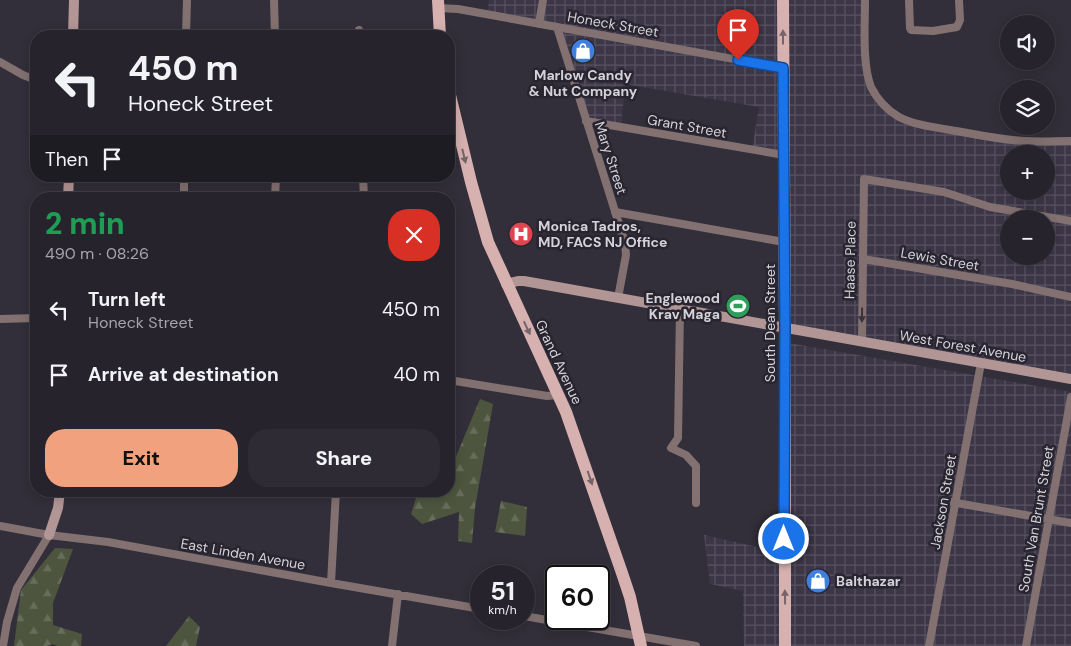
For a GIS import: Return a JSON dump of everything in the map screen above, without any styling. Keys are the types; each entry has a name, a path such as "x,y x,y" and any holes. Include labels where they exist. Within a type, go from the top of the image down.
{"main road":[{"name":"South Dean Street","path":"783,0 785,646"},
{"path":"438,4 440,30"},
{"name":"Grand Avenue","path":"455,139 491,252 572,427 630,597 640,641"}],"street":[{"path":"73,30 74,0"},
{"path":"186,30 187,0"},
{"path":"274,0 275,30"},
{"path":"539,24 543,0"},
{"path":"866,0 866,60 868,79 880,101 894,114 910,122 923,125 999,138 1026,141 1071,140"},
{"path":"909,0 911,30 932,31 957,27 960,20 959,0"},
{"name":"Honeck Street","path":"438,4 783,68"},
{"name":"Mary Street","path":"557,27 625,243 626,251 618,298"},
{"path":"0,62 30,78"},
{"name":"Grant Street","path":"586,121 784,155"},
{"name":"Haase Place","path":"862,341 864,179 944,192 977,204 1071,222"},
{"path":"616,212 784,242"},
{"name":"Lewis Street","path":"863,259 1012,284 1071,297"},
{"name":"West Forest Avenue","path":"506,284 524,281 1071,379"},
{"path":"680,309 678,438 671,448 686,455 696,466 696,503"},
{"path":"0,319 30,318"},
{"name":"Jackson Street","path":"930,646 954,502 981,363"},
{"path":"455,381 547,396 558,395"},
{"name":"South Van Brunt Street","path":"1026,646 1071,397"},
{"path":"3,646 9,612 17,588 49,535 58,508 59,497"},
{"path":"331,583 336,497"},
{"path":"954,502 1071,523"},
{"name":"East Linden Avenue","path":"0,526 49,535 108,542 470,607"},
{"path":"392,646 398,594"},
{"path":"535,618 640,641 696,646"}],"shaded area":[{"path":"489,0 865,0 871,85 899,116 999,138 1071,141 1071,379 785,328 784,156 752,150 759,107 625,84 621,127 586,121 557,27 487,14"},
{"path":"783,342 1071,392 1071,646 744,646 743,591 710,584 704,535 784,553"}],"green space":[{"path":"480,399 493,404 475,508 472,543 458,541 459,512 422,524 411,514 416,497 455,497 455,459"},
{"path":"501,501 527,507 525,536 495,532"},
{"path":"55,548 73,549 53,603 53,625 82,634 81,646 57,646 53,644 47,646 14,646 21,590"},
{"path":"189,616 200,627 196,646 166,646"}],"place":[{"name":"Marlow Candy & Nut Company","path":"583,51"},
{"name":"Monica Tadros, MD, FACS NJ Office","path":"521,234"},
{"name":"Englewood Krav Maga","path":"738,306"},
{"name":"Balthazar","path":"818,581"}],"route":[{"path":"738,60 783,68 784,539"}]}
